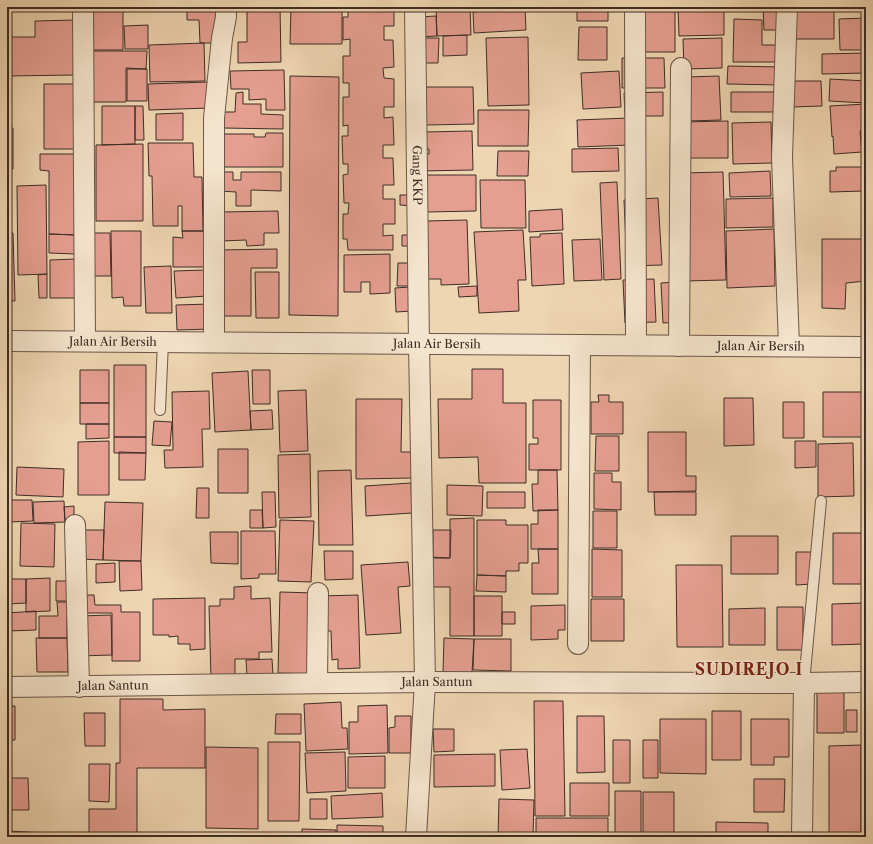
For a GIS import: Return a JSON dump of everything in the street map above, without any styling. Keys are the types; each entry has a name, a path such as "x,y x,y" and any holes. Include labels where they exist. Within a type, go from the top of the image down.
{"street":[{"path":"83,7 85,341"},
{"path":"214,342 214,118 226,7"},
{"name":"Gang KKP","path":"415,7 425,682 416,837"},
{"path":"635,7 636,345"},
{"path":"787,7 782,158 789,346"},
{"path":"679,346 681,68"},
{"name":"Jalan Air Bersih","path":"7,341 866,347"},
{"path":"578,644 580,345"},
{"path":"75,525 79,687"},
{"path":"317,683 318,593"},
{"name":"Jalan Santun","path":"7,687 425,682 866,682"},
{"path":"802,837 804,683"}],"lane":[{"path":"160,410 162,342"},
{"path":"804,683 821,501"}],"building":[{"path":"92,7 123,7 123,50 91,50"},
{"path":"187,7 219,7 219,43 200,43 199,20 187,20"},
{"path":"247,7 280,7 281,62 238,63 238,42 247,42"},
{"path":"348,7 394,7 394,26 384,26 384,40 393,40 394,67 383,68 384,78 394,79 394,107 384,107 384,118 393,117 394,145 383,145 383,158 393,158 394,185 383,185 383,199 395,199 395,224 383,224 383,236 393,235 393,250 348,250 347,239 343,239 343,214 348,214 349,203 344,203 343,175 348,174 348,164 343,164 342,136 348,136 348,125 343,126 343,97 349,97 349,83 343,83 343,56 350,56 350,39 343,40 343,17 348,17"},
{"path":"436,7 470,7 471,35 437,36"},
{"path":"474,7 489,7 490,10 474,11"},
{"path":"489,7 525,7 525,8 490,10"},
{"path":"577,7 608,7 608,21 577,21"},
{"path":"626,7 675,7 675,52 626,52"},
{"path":"678,7 724,7 724,35 679,36"},
{"path":"763,7 783,7 784,30 764,30"},
{"path":"792,7 834,7 834,39 792,39"},
{"path":"839,7 866,7 866,9 839,9"},
{"path":"291,8 342,8 342,44 290,44"},
{"path":"525,8 526,30 474,33 473,12"},
{"path":"436,16 437,36 419,37 419,17"},
{"path":"866,18 866,42 864,42 864,50 840,50 839,19"},
{"path":"734,19 762,20 762,45 777,45 776,62 733,62"},
{"path":"75,20 75,75 7,76 7,37 35,37 35,21"},
{"path":"148,25 148,49 125,49 124,26"},
{"path":"579,27 607,27 607,60 578,60"},
{"path":"467,35 467,55 443,56 443,36"},
{"path":"528,37 529,105 488,106 486,38"},
{"path":"423,38 439,38 438,63 422,63"},
{"path":"722,38 722,68 684,69 683,39"},
{"path":"204,43 205,81 150,82 149,45"},
{"path":"92,51 147,51 146,69 126,68 126,102 92,102"},
{"path":"865,53 866,73 822,74 822,54"},
{"path":"622,58 664,58 665,88 622,88"},
{"path":"728,66 781,67 780,85 727,84"},
{"path":"127,69 147,69 147,101 127,101"},
{"path":"284,70 285,110 266,110 266,99 249,100 249,89 231,89 230,71"},
{"path":"619,71 621,107 583,109 581,73"},
{"path":"290,76 339,77 338,316 289,315"},
{"path":"719,76 721,120 688,121 686,77"},
{"path":"830,79 866,81 866,103 829,101"},
{"path":"791,81 821,81 822,106 792,107"},
{"path":"208,82 209,108 149,110 148,84"},
{"path":"44,84 75,84 75,149 44,149"},
{"path":"7,85 9,85 10,123 7,123"},
{"path":"425,87 473,87 474,124 426,125"},
{"path":"243,92 243,104 261,104 261,114 283,115 283,129 222,128 222,112 235,112 236,93"},
{"path":"663,92 663,116 625,116 624,93"},
{"path":"731,92 781,92 782,112 731,112"},
{"path":"866,104 866,130 860,131 862,152 834,154 830,106"},
{"path":"102,106 135,106 135,144 102,145"},
{"path":"135,106 143,106 144,140 135,140"},
{"path":"478,110 529,110 528,146 478,146"},
{"path":"183,113 183,140 156,140 156,114"},
{"path":"629,118 630,145 578,147 577,120"},
{"path":"728,121 728,158 683,158 682,122"},
{"path":"771,122 772,163 733,164 732,123"},
{"path":"7,128 13,128 13,169 7,169"},
{"path":"472,131 473,170 421,171 421,154 429,154 429,149 425,149 424,132"},
{"path":"266,133 283,133 283,167 219,167 219,134 254,134 254,137 265,137"},
{"path":"148,143 193,143 194,177 202,177 203,231 182,231 182,206 178,206 178,226 153,226 152,176 149,176"},
{"path":"143,144 143,221 96,221 96,145"},
{"path":"618,148 619,171 572,172 572,149"},
{"path":"498,151 529,151 528,176 497,176"},
{"path":"40,154 77,154 76,235 49,234 49,171 40,170"},
{"path":"836,167 866,167 866,178 863,178 864,191 830,192 830,171 836,171"},
{"path":"770,171 771,196 730,197 729,173"},
{"path":"219,172 233,172 233,180 241,180 241,172 281,172 281,191 251,190 251,206 236,206 236,192 219,191"},
{"path":"723,172 726,280 684,281 681,173"},
{"path":"7,173 11,173 11,212 7,212"},
{"path":"426,175 476,175 476,211 427,212"},
{"path":"480,180 525,180 526,228 481,228"},
{"path":"617,182 621,279 604,280 600,183"},
{"path":"46,185 47,274 18,275 17,186"},
{"path":"400,195 413,195 414,206 400,205"},
{"path":"658,198 662,265 627,266 624,200"},
{"path":"773,198 773,227 726,228 726,199"},
{"path":"562,209 563,230 529,232 529,211"},
{"path":"278,211 279,233 264,233 264,245 247,246 246,240 222,241 221,212"},
{"path":"467,220 469,284 441,285 441,279 428,279 426,221"},
{"path":"774,229 775,286 727,288 726,231"},
{"path":"523,230 526,280 518,280 519,311 479,313 474,232"},
{"path":"111,231 141,231 141,306 124,306 123,297 112,298"},
{"path":"182,231 207,231 207,267 173,267 173,237 183,238"},
{"path":"7,233 13,233 15,301 7,301"},
{"path":"89,233 110,233 111,276 89,276"},
{"path":"562,233 564,284 532,286 530,237 540,237 540,234"},
{"path":"49,234 76,235 76,254 49,253"},
{"path":"402,235 411,235 411,246 402,246"},
{"path":"600,239 602,280 574,281 572,240"},
{"path":"822,239 866,239 866,281 846,283 845,309 822,308"},
{"path":"277,249 277,268 251,268 251,316 220,316 220,250"},
{"path":"390,254 390,293 370,294 370,282 361,282 361,292 344,292 344,255"},
{"path":"75,259 76,298 50,298 50,260"},
{"path":"398,263 409,263 409,286 397,286"},
{"path":"171,266 172,313 146,313 144,267"},
{"path":"205,270 207,296 176,298 174,271"},
{"path":"255,272 279,272 279,318 256,318"},
{"path":"47,274 47,298 39,298 38,275"},
{"path":"654,279 656,322 625,323 623,280"},
{"path":"676,282 678,322 663,323 661,283"},
{"path":"477,286 477,296 459,297 458,287"},
{"path":"410,287 412,311 396,312 395,288"},
{"path":"210,304 211,329 177,330 176,305"},
{"path":"114,365 146,365 146,437 114,437"},
{"path":"472,369 503,369 503,403 526,403 526,483 479,483 478,457 439,458 438,399 472,399"},
{"path":"80,370 109,370 109,403 80,403"},
{"path":"252,370 270,370 270,404 253,404"},
{"path":"248,371 251,430 215,432 212,373"},
{"path":"306,390 308,451 280,452 278,391"},
{"path":"209,391 210,429 202,429 203,467 165,468 164,450 173,450 172,392"},
{"path":"823,392 862,392 862,437 823,437"},
{"path":"598,395 609,395 609,402 623,402 623,434 591,434 591,402 599,402"},
{"path":"724,398 753,398 754,445 724,446"},
{"path":"356,399 402,399 401,452 412,452 412,478 356,479"},
{"path":"533,400 561,400 561,470 529,470 529,444 538,444 538,438 533,438"},
{"path":"783,402 804,402 804,438 783,438"},
{"path":"80,403 109,403 109,424 80,424"},
{"path":"272,410 273,429 251,430 250,411"},
{"path":"154,421 172,422 170,446 152,445"},
{"path":"86,424 109,424 109,438 86,439"},
{"path":"648,432 686,432 686,476 696,476 696,491 648,492"},
{"path":"596,436 619,436 619,471 595,471"},
{"path":"114,437 146,437 146,453 114,453"},
{"path":"109,441 109,495 78,495 78,442"},
{"path":"795,441 816,441 816,467 795,468"},
{"path":"853,443 854,496 818,497 818,444"},
{"path":"218,449 248,449 248,493 218,493"},
{"path":"119,452 146,453 145,480 119,480"},
{"path":"310,454 311,517 279,518 278,455"},
{"path":"17,467 64,469 63,497 16,495"},
{"path":"351,470 353,545 319,545 318,471"},
{"path":"538,470 557,470 558,510 533,511 532,484 538,484"},
{"path":"594,473 612,473 612,482 621,482 621,510 594,509"},
{"path":"411,483 412,513 366,516 365,486"},
{"path":"447,485 483,486 482,516 447,515"},
{"path":"197,488 209,488 209,518 196,518"},
{"path":"262,492 275,492 276,527 263,528"},
{"path":"487,492 525,492 525,508 487,508"},
{"path":"654,492 696,492 696,515 655,515"},
{"path":"9,500 32,500 33,521 10,522"},
{"path":"64,501 65,522 34,523 33,502"},
{"path":"105,502 143,503 141,561 103,560"},
{"path":"74,506 74,521 65,522 64,507"},
{"path":"250,510 262,510 263,528 250,528"},
{"path":"538,510 558,510 558,549 531,549 531,524 538,524"},
{"path":"593,511 617,511 617,548 593,548"},
{"path":"474,518 474,636 450,636 450,587 428,587 428,557 450,558 450,519"},
{"path":"280,520 314,521 311,582 278,581"},
{"path":"477,520 506,520 506,525 528,525 528,563 519,563 519,571 506,571 506,576 477,575"},
{"path":"21,523 55,524 54,567 20,566"},
{"path":"81,530 104,530 103,560 80,559"},
{"path":"433,530 451,530 450,558 433,558"},
{"path":"241,531 275,531 276,574 259,574 259,578 241,579"},
{"path":"210,532 238,532 238,564 211,563"},
{"path":"833,533 862,533 862,584 833,584"},
{"path":"731,536 778,536 778,574 731,574"},
{"path":"538,549 558,549 558,594 532,594 532,563 539,563"},
{"path":"592,549 622,550 622,597 592,597"},
{"path":"324,551 353,551 353,579 325,580"},
{"path":"796,552 812,552 812,584 796,585"},
{"path":"119,561 141,561 142,590 120,591"},
{"path":"408,562 410,586 398,587 401,633 366,635 361,565"},
{"path":"115,563 115,582 96,583 96,564"},
{"path":"676,565 722,565 723,647 677,647"},
{"path":"477,575 506,576 506,592 476,591"},
{"path":"50,578 50,611 26,612 26,579"},
{"path":"7,579 26,579 26,603 7,604"},
{"path":"56,581 73,581 72,601 56,601"},
{"path":"251,586 251,599 270,598 272,652 259,652 259,659 235,659 235,677 211,678 209,606 220,606 220,599 234,599 234,587"},
{"path":"280,592 315,593 313,674 278,673"},
{"path":"79,595 94,595 95,605 121,605 121,612 140,612 140,661 112,661 112,613 80,613"},
{"path":"358,595 360,668 338,669 338,659 332,660 331,631 320,631 320,596"},
{"path":"474,596 502,596 502,636 474,636"},
{"path":"205,598 205,649 190,650 190,644 178,644 178,636 169,637 169,635 153,635 153,599"},
{"path":"591,599 624,599 624,641 591,641"},
{"path":"57,602 72,602 73,616 67,616 67,638 39,638 39,616 58,616"},
{"path":"864,603 864,644 832,645 832,604"},
{"path":"565,605 565,630 558,630 558,639 531,640 531,606"},
{"path":"777,607 803,607 803,650 777,650"},
{"path":"765,608 765,645 729,645 729,609"},
{"path":"36,611 36,630 7,631 7,613"},
{"path":"502,612 515,612 515,624 502,624"},
{"path":"111,615 112,655 79,656 78,616"},
{"path":"36,638 67,638 68,672 37,672"},
{"path":"444,638 474,639 472,673 443,672"},
{"path":"474,639 511,639 511,671 473,670"},
{"path":"272,659 273,675 247,677 246,660"},
{"path":"817,688 844,688 844,733 817,733"},
{"path":"120,699 163,699 163,710 205,709 205,768 137,768 137,837 89,837 89,809 116,809 116,763 120,763"},
{"path":"534,701 563,701 565,816 535,816"},
{"path":"341,702 342,728 347,728 348,749 306,751 304,704"},
{"path":"387,705 388,753 349,754 349,722 358,722 358,706"},
{"path":"7,706 15,706 15,740 7,740"},
{"path":"846,710 857,710 857,732 846,732"},
{"path":"712,711 741,711 741,760 712,760"},
{"path":"84,713 105,713 105,746 85,746"},
{"path":"276,714 301,714 301,734 275,734"},
{"path":"395,716 411,716 411,753 389,753 389,728 395,727"},
{"path":"577,716 604,716 605,772 577,773"},
{"path":"660,719 706,719 706,774 660,773"},
{"path":"751,719 789,719 789,757 774,757 774,765 751,765"},
{"path":"433,729 454,729 454,751 434,752"},
{"path":"613,740 630,740 630,783 613,783"},
{"path":"643,740 658,740 658,778 643,778"},
{"path":"268,742 300,742 299,821 268,821"},
{"path":"861,745 861,836 829,836 829,746"},
{"path":"206,747 258,748 258,829 206,828"},
{"path":"527,749 530,788 502,790 500,750"},
{"path":"345,752 346,791 307,793 305,753"},
{"path":"495,754 495,786 434,787 434,755"},
{"path":"385,756 385,788 348,788 348,757"},
{"path":"89,764 110,764 109,802 89,801"},
{"path":"7,778 28,778 29,810 7,810"},
{"path":"754,779 785,779 784,812 754,812"},
{"path":"570,783 609,783 609,816 570,816"},
{"path":"615,791 641,791 641,837 615,837"},
{"path":"643,792 674,792 674,837 643,837"},
{"path":"382,793 383,817 332,819 331,796"},
{"path":"310,799 327,799 327,819 310,819"},
{"path":"499,799 534,800 533,837 498,837"},
{"path":"536,818 608,818 608,837 536,837"},
{"path":"716,822 768,823 768,837 716,837"},
{"path":"337,825 383,826 383,837 337,837"},
{"path":"302,829 336,830 336,837 302,837"},
{"path":"7,831 46,833 46,837 7,837"},
{"path":"290,833 290,837 261,837 260,834"}],"district":[{"name":"SUDIREJO I","path":"749,669"}]}
